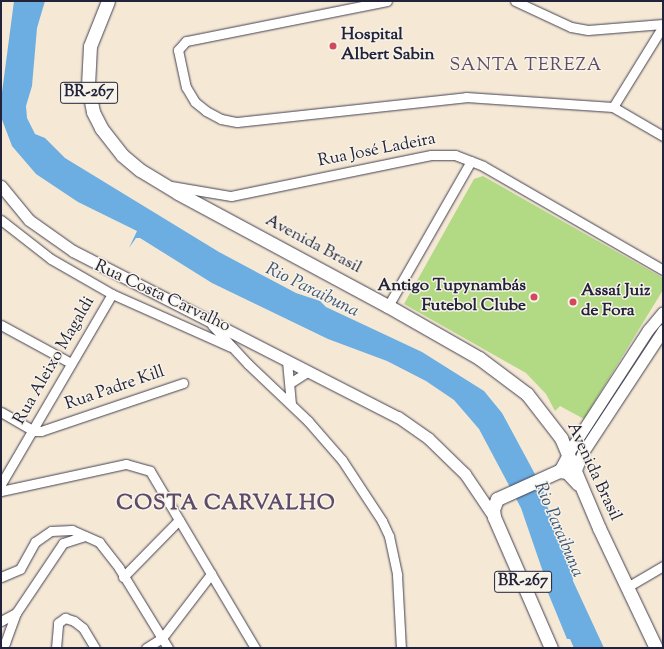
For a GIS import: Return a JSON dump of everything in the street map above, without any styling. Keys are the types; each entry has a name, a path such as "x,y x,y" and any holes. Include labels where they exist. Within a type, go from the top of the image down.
{"highway":[{"name":"Avenida Brasil","path":"108,1 98,20 88,61 88,86 93,112 101,128 122,155 140,170 165,185 388,306 500,372 537,405 561,438 569,454 583,489 656,648"},
{"path":"555,472 563,456 561,438"},
{"path":"494,517 493,509 499,498 555,472 567,472 583,489"},
{"name":"BR-267","path":"494,517 551,648"}],"main road":[{"path":"1,186 29,220 56,240 205,319 404,421 433,443 465,474 479,492 494,517"},
{"path":"555,472 569,454 606,398 648,330 663,312"},
{"path":"576,470 584,452 663,330"},
{"path":"606,398 609,402 615,404"},
{"path":"479,492 489,498 499,498"}],"street":[{"path":"387,1 186,41 178,50 186,87 195,102 206,111 222,119 237,122 466,97 613,107 663,136"},
{"path":"515,1 571,27 588,30 663,25"},
{"path":"613,107 663,25"},
{"name":"Rua José Ladeira","path":"165,185 231,196 431,155 455,155 471,161 663,270"},
{"path":"388,306 471,161"},
{"name":"Rua Costa Carvalho","path":"1,220 52,259 112,294 232,348"},
{"name":"Rua Aleixo Magaldi","path":"1,484 34,431 71,363 112,294"},
{"path":"648,330 663,304"},
{"name":"Rua Costa Carvalho","path":"205,319 218,329 232,348 291,404 342,460 382,521 389,536 397,575 401,648"},
{"path":"1,325 71,363"},
{"path":"288,361 291,404"},
{"path":"290,383 307,372"},
{"name":"Rua Padre Kill","path":"34,431 41,431 183,383"},
{"path":"1,412 34,431"},
{"path":"1,491 126,464 150,471 255,648"},
{"path":"123,577 179,520"},
{"path":"1,577 20,569 35,542 51,531 72,530 99,542 168,648"},
{"path":"1,647 5,643 16,613 63,543 86,536"},
{"path":"627,587 663,566"},
{"path":"146,648 162,638 211,574"},
{"path":"1,621 16,613"},
{"path":"56,648 58,624 65,618 74,621 83,628 95,648"}],"green space":[{"name":"Antigo Tupynambás Futebol Clube","path":"483,176 663,278 663,290 584,419 560,406 555,411 546,394 526,373 404,304 474,179"}],"water":[{"name":"Rio Paraibuna","path":"14,1 45,1 37,28 32,86 26,106 27,118 35,134 45,138 65,158 219,252 296,293 320,301 326,307 422,352 484,391 502,413 543,489 545,501 572,566 573,581 604,648 574,648 570,639 567,639 544,583 543,572 521,508 479,429 454,400 426,381 387,361 328,339 212,283 140,238 136,238 129,248 137,231 78,202 36,174 12,146 1,117 1,100"}],"place":[{"name":"Hospital Albert Sabin","path":"333,46"},
{"name":"Antigo Tupynambás Futebol Clube","path":"534,297"},
{"name":"Assaí Juiz de Fora","path":"573,302"}],"district":[{"name":"SANTA TEREZA","path":"526,66"},
{"name":"COSTA CARVALHO","path":"226,504"}]}
